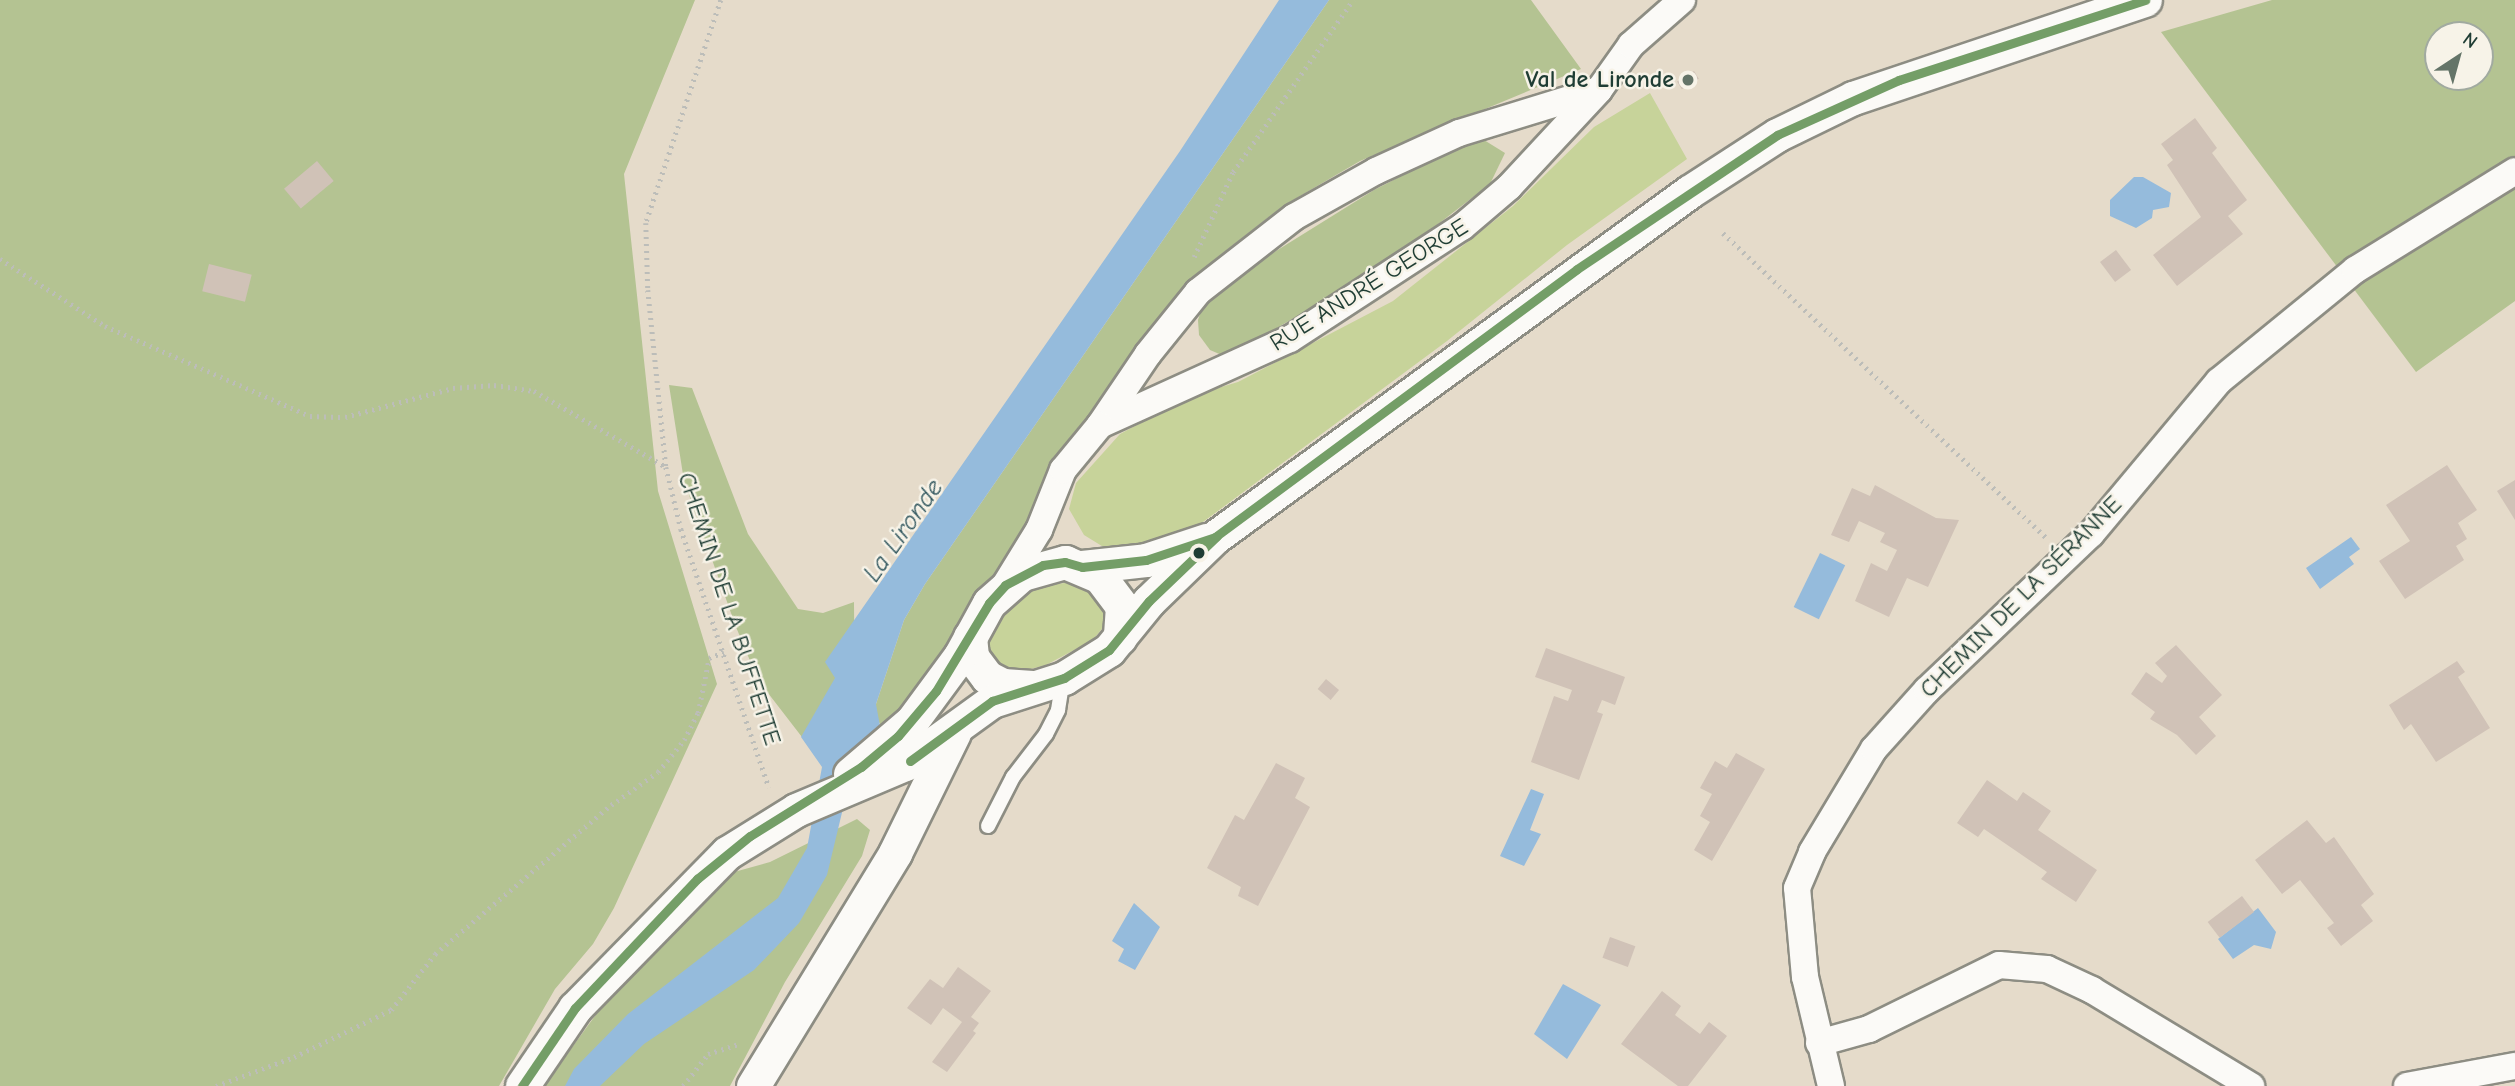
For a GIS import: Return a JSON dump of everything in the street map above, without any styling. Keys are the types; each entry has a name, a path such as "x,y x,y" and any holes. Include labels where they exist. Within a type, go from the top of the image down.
{"street":[{"name":"RUE ANDRÉ GEORGE","path":"1100,425 1290,339 1452,234 1509,187 1599,90 1631,45 1682,0"},
{"path":"522,1086 575,1008 633,944 727,852 788,814 863,774 905,764 992,701 1049,683 1109,650 1149,601 1215,537 1577,269 1777,135 1899,80 2145,0"},
{"name":"RUE ANDRÉ GEORGE","path":"1005,584 1039,530 1047,506 1074,453 1100,425 1148,354 1198,292 1294,217 1376,171 1459,133 1599,90"},
{"name":"CHEMIN DE LA SÉRANNE","path":"1831,1086 1819,1043 1798,933 1797,888 1812,852 1874,749 1936,682 2091,534 2219,381 2355,270 2515,172"},
{"path":"1047,506 1073,565 1117,594 1122,606 1120,638"},
{"path":"895,853 905,810 905,764 916,730 936,691 1005,584 1042,565 1146,560 1215,537"},
{"path":"970,637 972,657 987,677 1003,685 1049,683"},
{"path":"863,774 936,691"},
{"path":"754,1086 895,853 960,723"},
{"path":"1819,1043 1870,1029 1999,965 2047,970 2092,990 2251,1086"},
{"path":"2407,1086 2515,1066"}],"lane":[{"path":"988,825 1013,777 1058,710 1049,683"}],"path":[{"name":"CHEMIN DE LA BUFFETTE","path":"721,0 646,223 666,467 681,529 724,652 788,814"},
{"path":"1192,263 1209,216 1233,172 1353,0"},
{"path":"1723,233 2067,556"},
{"path":"0,260 105,326 310,416 345,417 453,388 494,385 534,391 666,467"},
{"path":"216,1086 295,1056 391,1010 435,954 611,805 658,772 684,740 698,713 709,658 724,652"},
{"path":"683,1086 708,1054 723,1046 751,1042 776,1046"}],"green space":[{"path":"0,0 695,0 624,174 658,491 717,684 614,908 593,944 555,989 499,1086 0,1086"},
{"path":"1329,0 1531,0 1581,69 1360,161 1283,206 1214,260 1045,479 1025,538 889,740 876,717 876,704 904,620 925,584"},
{"path":"2272,0 2515,0 2515,301 2416,372 2161,32"},
{"path":"1650,93 1687,159 1567,245 1447,341 1176,542 1110,551 1084,535 1069,509 1076,483 1120,434 1191,396 1238,382 1393,301 1513,206 1594,127"},
{"path":"1484,140 1505,153 1490,184 1389,262 1236,352 1224,356 1210,350 1199,335 1198,320 1204,302 1226,282 1374,190 1468,142"},
{"path":"669,385 692,388 748,534 798,609 823,613 854,602 855,747 822,763 758,680 736,627 684,481"},
{"path":"1072,582 1103,600 1109,620 1093,640 1046,665 1023,671 1001,669 989,659 986,629 1013,600 1043,586"},
{"path":"857,819 870,830 862,856 785,982 730,1086 544,1086 600,1009 727,874 770,862"}],"water":[{"path":"1279,0 1329,0 925,584 904,620 876,704 880,726 858,746 827,875 799,923 754,970 644,1044 600,1086 565,1086 574,1069 628,1014 778,898 807,848 822,767 801,737 835,678 825,662 1180,151"},
{"path":"2134,177 2143,177 2171,193 2169,207 2153,210 2152,218 2136,228 2110,216 2110,200"},
{"path":"2351,537 2360,549 2349,557 2354,564 2320,589 2306,568"},
{"path":"1820,553 1845,565 1819,619 1794,607"},
{"path":"1531,789 1544,794 1530,830 1541,834 1524,866 1500,856"},
{"path":"1134,903 1160,927 1135,970 1118,961 1124,949 1112,941"},
{"path":"2258,908 2276,932 2271,949 2254,945 2233,959 2218,939"},
{"path":"1563,984 1601,1005 1567,1059 1534,1034"}],"building":[{"name":"Val de Lironde","path":"1694,71 1699,79 1682,89 1677,82"},
{"path":"2195,118 2217,148 2212,153 2247,200 2228,216 2243,234 2177,286 2153,255 2201,217 2167,165 2173,160 2161,144"},
{"path":"317,161 334,181 301,209 284,189"},
{"path":"2116,250 2131,270 2115,282 2100,262"},
{"path":"209,264 252,275 245,302 202,291"},
{"path":"2447,465 2477,510 2458,523 2467,539 2456,546 2464,560 2405,599 2379,561 2410,541 2386,505"},
{"path":"2515,480 2515,520 2497,491"},
{"path":"1875,485 1936,518 1959,520 1928,587 1907,578 1889,617 1855,601 1871,563 1887,571 1897,550 1880,542 1885,533 1859,521 1849,542 1831,535 1852,488 1870,496"},
{"path":"2176,645 2222,695 2199,717 2216,736 2196,755 2177,735 2150,719 2155,712 2131,694 2146,672 2162,683 2167,676 2155,663"},
{"path":"1546,648 1625,677 1615,705 1602,700 1597,712 1603,714 1579,780 1531,762 1554,696 1568,701 1572,690 1535,677"},
{"path":"2457,661 2465,672 2458,677 2490,728 2436,762 2411,724 2404,730 2389,705"},
{"path":"1326,679 1339,690 1331,700 1318,689"},
{"path":"1736,753 1765,769 1712,861 1694,850 1710,822 1700,816 1712,794 1700,788 1715,761 1727,768"},
{"path":"1276,763 1305,778 1295,798 1310,807 1258,906 1238,896 1241,887 1207,868 1235,815 1244,820"},
{"path":"1987,780 2017,801 2023,792 2051,811 2038,830 2097,870 2076,902 2041,879 2047,872 1984,829 1978,837 1957,823"},
{"path":"2307,820 2326,843 2334,837 2374,894 2361,905 2373,921 2341,946 2327,928 2334,923 2300,880 2282,894 2255,860"},
{"path":"2242,896 2254,912 2220,938 2208,922"},
{"path":"1610,937 1635,946 1628,967 1602,958"},
{"path":"958,967 991,991 971,1017 979,1023 973,1031 976,1033 947,1072 932,1062 962,1022 943,1008 931,1025 907,1008 930,979 943,988"},
{"path":"1662,991 1681,1006 1675,1015 1700,1034 1709,1022 1727,1036 1688,1086 1678,1086 1621,1044"}],"transit line":[{"path":"522,1086 575,1008 697,879 750,836 861,767 898,736 936,691 989,603 1005,585 1043,565 1065,562 1082,567 1146,560 1215,537 1577,269 1777,135 1899,80 2145,0"},
{"path":"910,761 992,701 1064,678 1109,650 1149,601 1217,536"}],"place":[{"name":"Val de Lironde","path":"1688,80"}],"water label":[{"name":"La Lironde","path":"904,531"}]}
